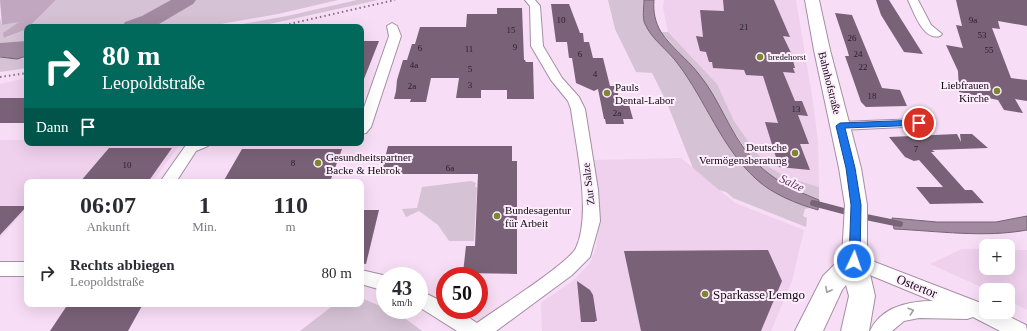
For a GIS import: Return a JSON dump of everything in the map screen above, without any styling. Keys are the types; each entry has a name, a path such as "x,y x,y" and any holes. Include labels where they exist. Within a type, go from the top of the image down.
{"main road":[{"name":"Bahnhofstraße","path":"812,0 822,50 850,168 856,215 854,261 862,296 855,331"},
{"path":"809,331 832,283 854,261"}],"street":[{"name":"Zur Salze","path":"481,331 566,270 584,252 592,221 590,190 578,108 574,100 557,80 537,46 535,6 530,0"},
{"path":"913,0 928,27 936,34"},
{"path":"364,127 394,36 392,26"},
{"path":"840,126 919,123"},
{"path":"170,179 191,148 196,146"},
{"name":"Ostertor","path":"854,261 979,311"},
{"path":"0,269 24,269"},
{"path":"364,278 376,281"},
{"path":"428,302 473,331"},
{"name":"Ostertor","path":"880,331 886,321 896,316 921,308 979,311"},
{"name":"Ostertor","path":"996,319 1019,331"}],"shaded area":[{"path":"0,0 56,0 32,24 24,24 24,30 4,38 3,33 19,22 2,25"},
{"path":"56,0 338,0 278,14 221,24 32,24"},
{"path":"357,0 378,0 270,24 243,24 287,16"},
{"path":"608,0 644,0 643,12 645,24 648,30 674,59 688,78 723,139 744,167 762,184 782,196 810,208 805,209 803,216 807,218 806,227 733,198 726,192 719,190 693,168 667,103 652,73 636,72 615,29"},
{"path":"644,0 654,0 655,16 661,32 669,43 694,68 706,83 737,138 752,158 775,178 800,192 819,200 818,210 793,202 769,189 756,179 733,153 688,78 670,54 648,30 645,24 643,12"},
{"path":"664,0 796,0 818,142 819,187 786,177 769,167 756,152 734,121 717,84 668,32 663,7"},
{"path":"0,18 2,25 20,21 5,38 24,30 24,50 0,46"},
{"path":"661,32 668,32 717,84 734,121 756,152 769,167 786,177 819,187 819,200 790,188 772,177 752,158 729,125 710,90 698,73"},
{"path":"0,46 24,50 24,57 17,59 0,57"},
{"path":"0,57 24,58 24,68 0,72"},
{"path":"24,79 24,98 0,119 0,84"},
{"path":"0,140 24,140 24,146 179,146 154,179 24,179 24,211 0,238"},
{"path":"681,158 735,203 804,230 792,281 771,331 542,331 541,303 574,280 590,263 596,248 600,217 594,160"},
{"path":"471,181 476,183 475,187 477,187 474,241 449,241 438,225 419,211 406,217 402,209 417,208 422,187"},
{"path":"1027,216 1027,230 994,234 894,229 892,218 937,222 996,222"},
{"path":"962,249 979,249 979,275 1015,275 1015,250 1027,250 1027,310 1015,304 1015,283 979,283 979,286 930,264"},
{"path":"364,299 376,304 376,319 406,319 422,331 300,331 331,307 364,307"}],"building":[{"path":"723,0 774,0 790,37 783,36 793,57 795,68 793,68 795,73 783,72 795,101 802,101 808,116 798,115 809,144 800,144 810,170 779,167 765,122 778,123 763,76 746,75 744,70 713,68 712,62 709,62 706,52 700,51 696,36 703,37 700,10 724,11"},
{"path":"876,0 889,0 923,54 904,52 881,15"},
{"path":"956,0 1027,0 1027,26 998,21 1000,29 992,28 1011,78 1027,80 1027,101 1015,99 1023,113 1004,110 998,100 959,92 958,71 946,45 963,48 956,25 962,26"},
{"path":"551,4 569,4 580,33 583,33 584,42 589,42 593,58 603,58 610,86 616,86 619,98 627,98 633,119 623,119 624,124 606,124 598,89 594,91 576,83 572,58 569,58 567,42 556,42"},
{"path":"497,8 522,8 524,60 526,62 533,62 534,99 507,99 507,90 481,90 481,98 456,98 459,78 431,78 426,102 410,102 411,99 394,99 397,80 403,60 407,60 412,44 415,44 420,27 466,27 467,14 497,14"},
{"path":"835,13 852,15 882,88 900,90 907,106 866,107 861,102 845,56 849,56"},
{"path":"364,41 379,41 364,79"},
{"path":"0,98 24,98 24,123 0,123"},
{"path":"957,134 961,142 960,134 972,134 988,148 932,150 935,152 931,152 965,190 972,190 984,203 930,204 916,187 943,187 919,160 914,161 905,157 889,137"},
{"path":"388,146 512,146 512,161 517,161 517,274 488,273 488,267 464,267 466,246 475,246 478,174 381,174"},
{"path":"109,148 172,148 150,179 83,179"},
{"path":"242,149 342,149 331,179 225,179"},
{"path":"0,206 24,206 24,209 0,235"},
{"path":"364,210 379,210 366,264 364,264"},
{"name":"Sparkasse Lemgo","path":"768,250 782,281 761,331 641,331 624,251"},
{"path":"577,281 590,290 593,295 597,321 595,322 581,322"},
{"path":"66,307 141,307 128,331 50,331"}],"waterway":[{"path":"142,24 150,21 186,0"},
{"path":"0,50 24,48"},
{"name":"Salze","path":"813,203 851,213"},
{"name":"Salze","path":"861,216 900,224"}],"railway":[{"path":"289,24 395,0"},
{"path":"0,77 24,73"}],"place":[{"name":"bredehorst","path":"760,57"},
{"name":"Liebfrauen Kirche","path":"997,91"},
{"name":"Pauls Dental-Labor","path":"607,93"},
{"name":"Deutsche Vermögensberatung","path":"795,153"},
{"name":"Gesundheitspartner Backe & Hebrok","path":"318,163"},
{"name":"Bundesagentur für Arbeit","path":"497,216"},
{"name":"Sparkasse Lemgo","path":"705,294"}],"route":[{"path":"854,261 856,205 850,168 840,126 919,123"}]}
